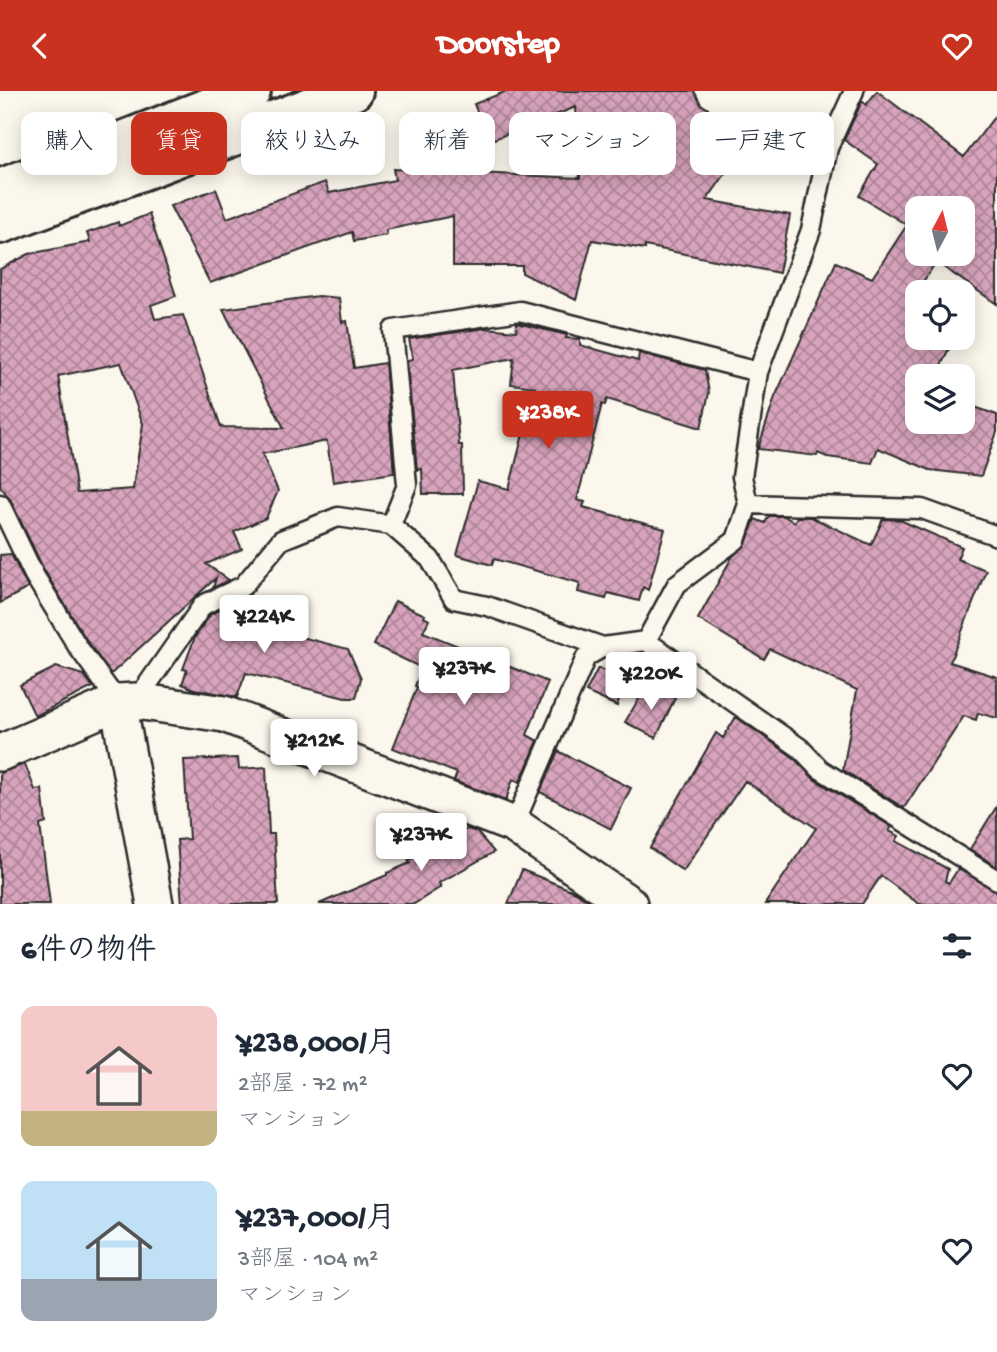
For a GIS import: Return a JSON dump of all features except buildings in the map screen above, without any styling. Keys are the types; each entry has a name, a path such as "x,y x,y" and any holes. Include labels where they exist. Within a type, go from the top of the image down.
{"highway":[{"path":"0,189 196,98 251,91"},
{"path":"0,224 353,91"}],"street":[{"path":"0,753 127,701 224,714 513,825 629,904"},
{"path":"127,701 155,904"}],"lane":[{"path":"646,641 677,584 736,540 748,504 742,477 758,372 811,230 828,148 854,91"},
{"path":"391,525 407,485 393,330 520,311 758,372"},
{"path":"0,504 34,575 78,647 127,701 204,605 243,586 281,540 338,517 391,525 430,559 454,599 487,606 603,647"},
{"path":"748,504 922,509 997,536"},
{"path":"513,825 586,657 603,647 646,641 800,748 820,769 997,880"}]}
